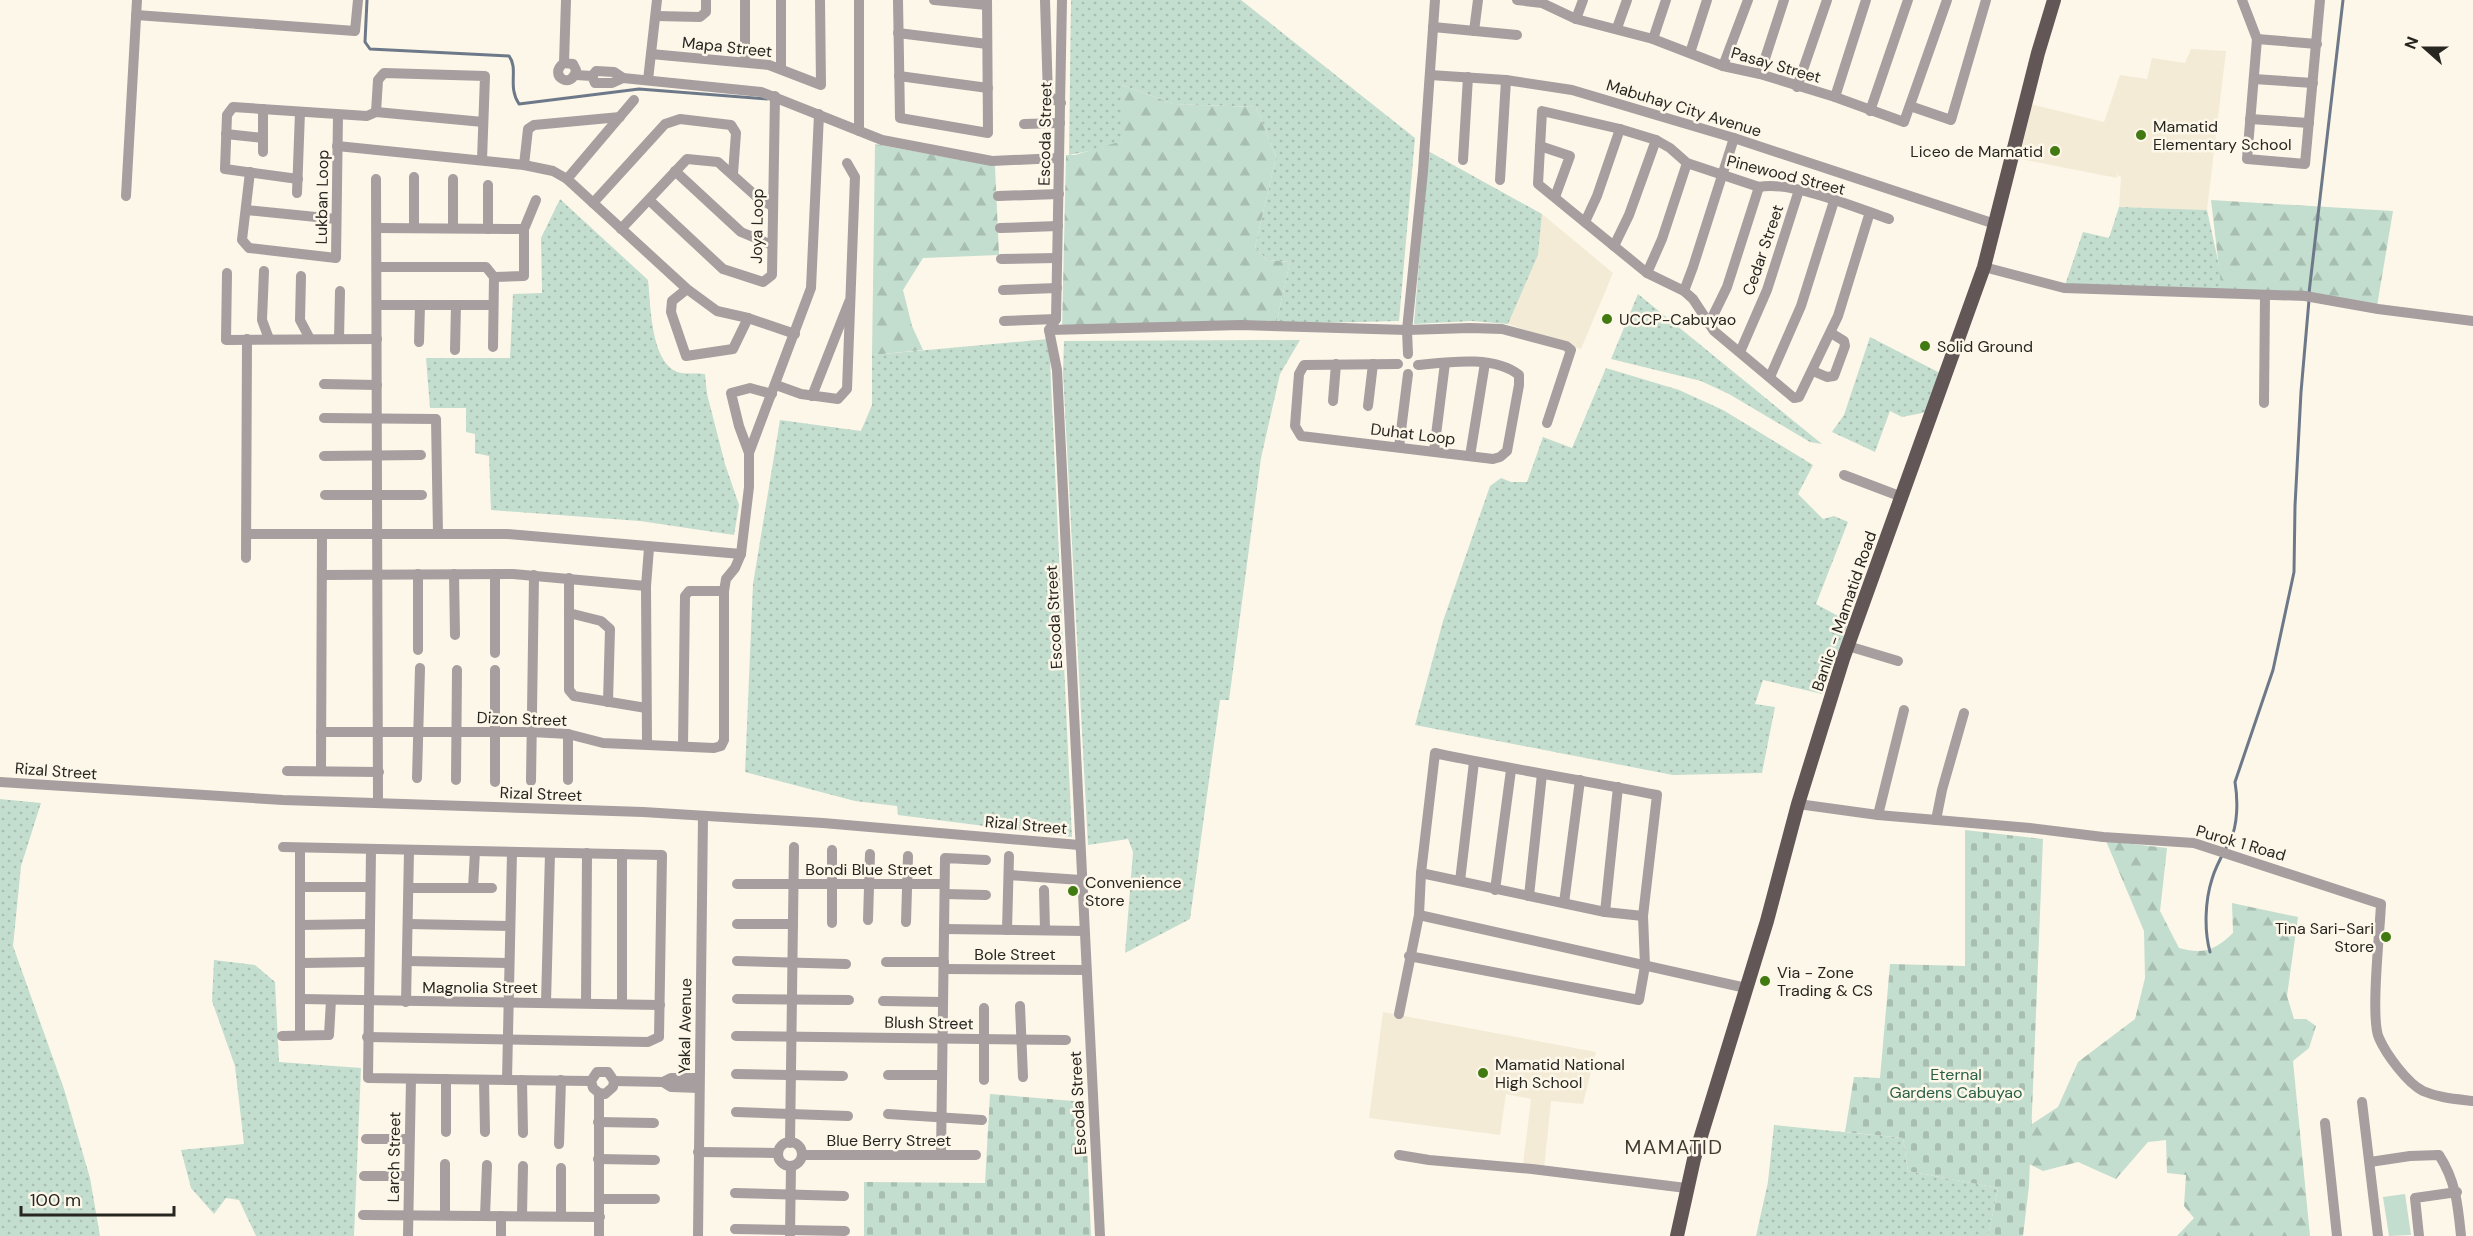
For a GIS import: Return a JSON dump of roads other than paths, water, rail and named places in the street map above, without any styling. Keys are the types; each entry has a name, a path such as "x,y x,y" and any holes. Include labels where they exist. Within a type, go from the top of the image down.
{"main road":[{"name":"Banlic - Mamatid Road","path":"1677,1236 1686,1188 1798,804 1848,646 1984,267 2038,53 2054,0"}],"street":[{"path":"126,196 137,0"},
{"path":"136,15 356,31 358,0"},
{"path":"564,63 566,0"},
{"path":"648,80 657,0"},
{"path":"656,16 700,17 706,12 706,0"},
{"path":"745,0 745,63"},
{"path":"781,0 781,68"},
{"name":"Mapa Street","path":"651,54 781,68 821,85 820,0"},
{"path":"859,0 860,131"},
{"path":"898,0 900,118 988,133 987,3 934,0"},
{"path":"1045,0 1048,96 1061,103"},
{"name":"Escoda Street","path":"1056,319 1062,0"},
{"path":"1408,354 1407,330 1435,0"},
{"path":"1474,31 1478,0"},
{"name":"Pasay Street","path":"1517,0 1542,2 1576,20 1617,28 1653,39 1723,66 1760,74 1835,97 1904,122 1910,106"},
{"path":"1576,20 1583,0"},
{"path":"1617,28 1627,0"},
{"path":"1653,39 1666,0"},
{"path":"1690,53 1707,0"},
{"path":"1723,66 1748,0"},
{"path":"1760,74 1784,0"},
{"path":"1797,87 1827,0"},
{"path":"1835,97 1866,0"},
{"path":"1870,111 1908,0"},
{"path":"1947,0 1910,106 1932,116 1951,120 1986,0"},
{"path":"2242,0 2257,39 2247,159 2305,164 2320,0"},
{"path":"1433,27 1517,35"},
{"path":"898,33 987,44"},
{"path":"2257,39 2317,44"},
{"path":"576,75 575,66 570,63 559,66 557,72 559,78 564,81 570,81 576,75 592,76 596,71 604,71 614,72 623,78 762,92 902,146 992,161 1059,158"},
{"path":"376,112 378,80 384,73 485,76 482,160"},
{"name":"Mabuhay City Avenue","path":"1430,75 1506,80 1572,90 1734,138 1995,224"},
{"path":"898,76 988,88"},
{"path":"1463,160 1468,77"},
{"path":"2254,79 2313,83"},
{"path":"1500,180 1506,80"},
{"name":"Joya Loop","path":"649,200 723,269 763,282 772,275 776,96"},
{"path":"567,178 634,100"},
{"path":"298,179 225,169 227,115 233,106 338,115 367,116 376,112 483,122"},
{"path":"262,152 263,109"},
{"name":"Pinewood Street","path":"1540,146 1542,111 1656,140 1670,148 1687,163 1760,187 1768,185 1799,190 1889,219"},
{"path":"297,193 300,112"},
{"path":"749,453 811,288 819,114"},
{"name":"Lukban Loop","path":"250,172 242,240 249,248 336,258 338,115"},
{"path":"524,165 528,129 534,125 620,117"},
{"path":"2250,118 2309,123"},
{"path":"593,203 664,124 680,119 731,125 736,133 733,174"},
{"path":"1024,124 1060,123"},
{"path":"1585,222 1597,196 1620,129"},
{"path":"226,134 263,138"},
{"path":"1683,291 1693,267 1734,138"},
{"path":"1614,246 1629,215 1656,140"},
{"path":"337,146 482,160 553,171 567,178 687,289 717,310 795,334"},
{"path":"1555,197 1570,156 1540,146 1538,184 1647,273 1683,291 1693,299 1714,331 1794,398 1799,398 1831,333 1870,213"},
{"path":"621,229 687,159 718,162 757,197 772,206"},
{"path":"683,746 685,596 690,591 724,591 726,579 735,568 741,554 749,487 749,453 739,426 731,393 750,388 838,399 847,390 855,177 847,163"},
{"path":"1647,273 1662,239 1687,163"},
{"path":"675,171 741,232 772,245"},
{"path":"414,177 414,228"},
{"path":"376,179 378,803"},
{"path":"453,179 453,228"},
{"path":"488,185 488,229"},
{"path":"1709,324 1727,287 1760,187"},
{"name":"Cedar Street","path":"1740,352 1767,290 1799,190"},
{"path":"998,196 1059,194"},
{"path":"494,277 524,276 524,229 536,201"},
{"path":"1770,377 1802,306 1834,201"},
{"path":"246,210 336,219"},
{"path":"1000,228 1058,226"},
{"path":"377,228 524,229"},
{"path":"1001,259 1058,258"},
{"path":"377,267 486,267 494,277 493,347"},
{"path":"1984,267 2064,288 2305,296 2378,309 2473,321"},
{"path":"264,271 262,320 269,339"},
{"path":"227,273 226,340 377,339"},
{"path":"301,276 300,320 310,339"},
{"path":"1003,290 1057,288"},
{"path":"687,289 672,301 671,312 686,356 734,349 748,318"},
{"path":"339,339 340,291"},
{"path":"812,396 852,293"},
{"path":"2264,403 2265,294"},
{"path":"377,305 493,305"},
{"path":"419,342 420,305"},
{"path":"455,350 456,305"},
{"path":"1049,330 1056,319"},
{"path":"1004,321 1056,319"},
{"path":"1049,330 1241,325 1407,330 1502,329 1566,346 1571,350 1547,423"},
{"name":"Escoda Street","path":"1049,330 1057,370 1100,1236"},
{"path":"1813,371 1827,377 1834,376 1845,346 1844,341 1831,333"},
{"path":"246,558 247,339"},
{"path":"1408,354 1416,357 1418,365 1415,372 1408,374 1401,371 1398,364 1401,357 1408,354"},
{"path":"1434,452 1445,363"},
{"path":"1470,456 1485,363"},
{"name":"Duhat Loop","path":"1398,364 1304,364 1299,374 1295,426 1301,436 1493,459 1507,451 1519,375 1511,368 1485,363 1418,365"},
{"path":"1333,401 1336,364"},
{"path":"1368,406 1373,364"},
{"path":"1399,447 1408,374"},
{"path":"324,384 377,385"},
{"path":"324,418 436,419 438,534"},
{"path":"324,456 421,455"},
{"path":"1844,475 1902,497"},
{"path":"325,495 422,495"},
{"path":"247,534 507,534 649,548 741,554"},
{"path":"321,771 322,534"},
{"path":"647,744 646,586 649,548"},
{"path":"322,574 534,575 646,586"},
{"path":"418,574 418,650"},
{"path":"454,574 455,634"},
{"path":"495,574 495,653"},
{"path":"531,781 534,575"},
{"path":"569,578 569,690 574,696 646,708"},
{"name":"Dizon Street","path":"321,732 532,732 568,734 603,743 714,748 721,746 724,740 724,591"},
{"path":"569,613 601,621 609,629 608,702"},
{"path":"1848,646 1898,661"},
{"path":"417,778 420,668"},
{"path":"456,780 457,670"},
{"path":"495,670 495,782"},
{"path":"1878,814 1904,710"},
{"path":"1936,820 1964,713"},
{"path":"568,734 568,780"},
{"path":"1399,1014 1409,956 1419,915 1421,873 1435,753 1511,770 1657,795 1643,916 1645,966 1639,1000 1409,956"},
{"path":"1460,881 1474,762"},
{"path":"1495,890 1511,770"},
{"path":"287,771 379,772"},
{"path":"1529,896 1542,774"},
{"path":"1564,903 1580,780"},
{"name":"Rizal Street","path":"0,782 283,800 703,816 1080,845"},
{"path":"1605,912 1618,787"},
{"name":"Purok 1 Road","path":"1798,804 2103,837 2194,843 2381,904 2376,1013 2378,1037 2398,1068 2421,1090 2444,1098 2473,1101"},
{"name":"Yakal Avenue","path":"698,1236 703,816"},
{"path":"283,847 662,855 659,1037 648,1042 367,1037"},
{"path":"790,1143 794,847"},
{"path":"300,848 300,1035"},
{"path":"371,850 368,1078 591,1081"},
{"path":"832,850 832,923"},
{"path":"406,1002 409,851"},
{"path":"473,888 475,851"},
{"path":"507,1080 512,852"},
{"path":"546,1002 550,853"},
{"path":"586,1003 587,853"},
{"path":"622,854 622,1004"},
{"path":"868,920 870,854"},
{"path":"906,922 908,856"},
{"path":"1007,930 1010,856"},
{"path":"941,1155 945,858 986,860"},
{"path":"1421,873 1605,912 1643,916"},
{"path":"1009,875 1081,880"},
{"name":"Bondi Blue Street","path":"737,884 906,884 986,895"},
{"path":"300,887 370,887"},
{"path":"409,888 492,888"},
{"path":"1044,890 1045,930"},
{"path":"1419,915 1746,988"},
{"path":"300,925 369,924"},
{"path":"408,924 510,926"},
{"path":"737,924 793,924"},
{"path":"944,929 1084,931"},
{"path":"407,961 509,963"},
{"path":"737,961 846,964"},
{"path":"300,963 369,962"},
{"name":"Bole Street","path":"886,962 1086,970"},
{"name":"Magnolia Street","path":"301,999 660,1005"},
{"path":"736,999 849,1000"},
{"path":"282,1036 329,1035 331,1000"},
{"path":"883,1001 943,1002"},
{"path":"1020,1006 1023,1077"},
{"path":"984,1008 984,1080"},
{"name":"Blush Street","path":"736,1036 1066,1040"},
{"path":"599,1093 593,1088 591,1081 597,1072 608,1072 614,1081"},
{"path":"736,1074 843,1076"},
{"path":"888,1075 942,1076"},
{"path":"614,1081 663,1082 671,1078 699,1083"},
{"name":"Larch Street","path":"408,1236 407,1176 411,1079"},
{"path":"446,1079 446,1132"},
{"path":"484,1080 485,1132"},
{"path":"522,1080 523,1132"},
{"path":"559,1144 561,1080"},
{"path":"599,1093 610,1091 614,1081"},
{"path":"599,1093 599,1236 609,1236"},
{"path":"2362,1102 2378,1236"},
{"path":"736,1112 848,1116"},
{"path":"888,1114 982,1120"},
{"path":"598,1122 654,1123"},
{"path":"2325,1123 2337,1236"},
{"path":"366,1139 408,1139"},
{"path":"790,1143 799,1146 802,1155 800,1161 791,1166 782,1163 778,1154 783,1144 790,1143"},
{"path":"698,1152 778,1154"},
{"name":"Blue Berry Street","path":"802,1155 976,1155"},
{"path":"1399,1155 1686,1188"},
{"path":"2370,1162 2410,1156 2439,1155 2448,1169 2457,1192 2461,1236"},
{"path":"598,1159 655,1160"},
{"path":"445,1164 445,1215"},
{"path":"485,1216 487,1165"},
{"path":"522,1216 523,1166"},
{"path":"790,1233 791,1166"},
{"path":"561,1168 561,1216"},
{"path":"364,1176 407,1176"},
{"path":"735,1192 844,1196"},
{"path":"2419,1236 2415,1198 2457,1192"},
{"path":"599,1199 655,1199"},
{"path":"363,1215 600,1217"},
{"path":"501,1216 501,1236"},
{"path":"735,1229 790,1233 845,1231"}],"waterway":[{"path":"367,0 365,42 370,49 509,56 513,66 514,91 519,104 639,89 767,99"},
{"path":"2309,293 2343,0"},
{"path":"2210,952 2206,925 2210,888 2235,828 2237,804 2235,782 2273,670 2294,572 2301,392 2309,300"}],"place":[{"name":"Mamatid Elementary School","path":"2141,135"},
{"name":"Liceo de Mamatid","path":"2055,151"},
{"name":"UCCP-Cabuyao","path":"1607,319"},
{"name":"Solid Ground","path":"1925,346"},
{"name":"Convenience Store","path":"1073,891"},
{"name":"Tina Sari-Sari Store","path":"2386,937"},
{"name":"Via - Zone Trading & CS","path":"1765,981"},
{"name":"Mamatid National High School","path":"1483,1073"}],"district":[{"name":"MAMATID","path":"1674,1147"}],"park label":[{"name":"Eternal Gardens Cabuyao","path":"1956,1083"}]}
